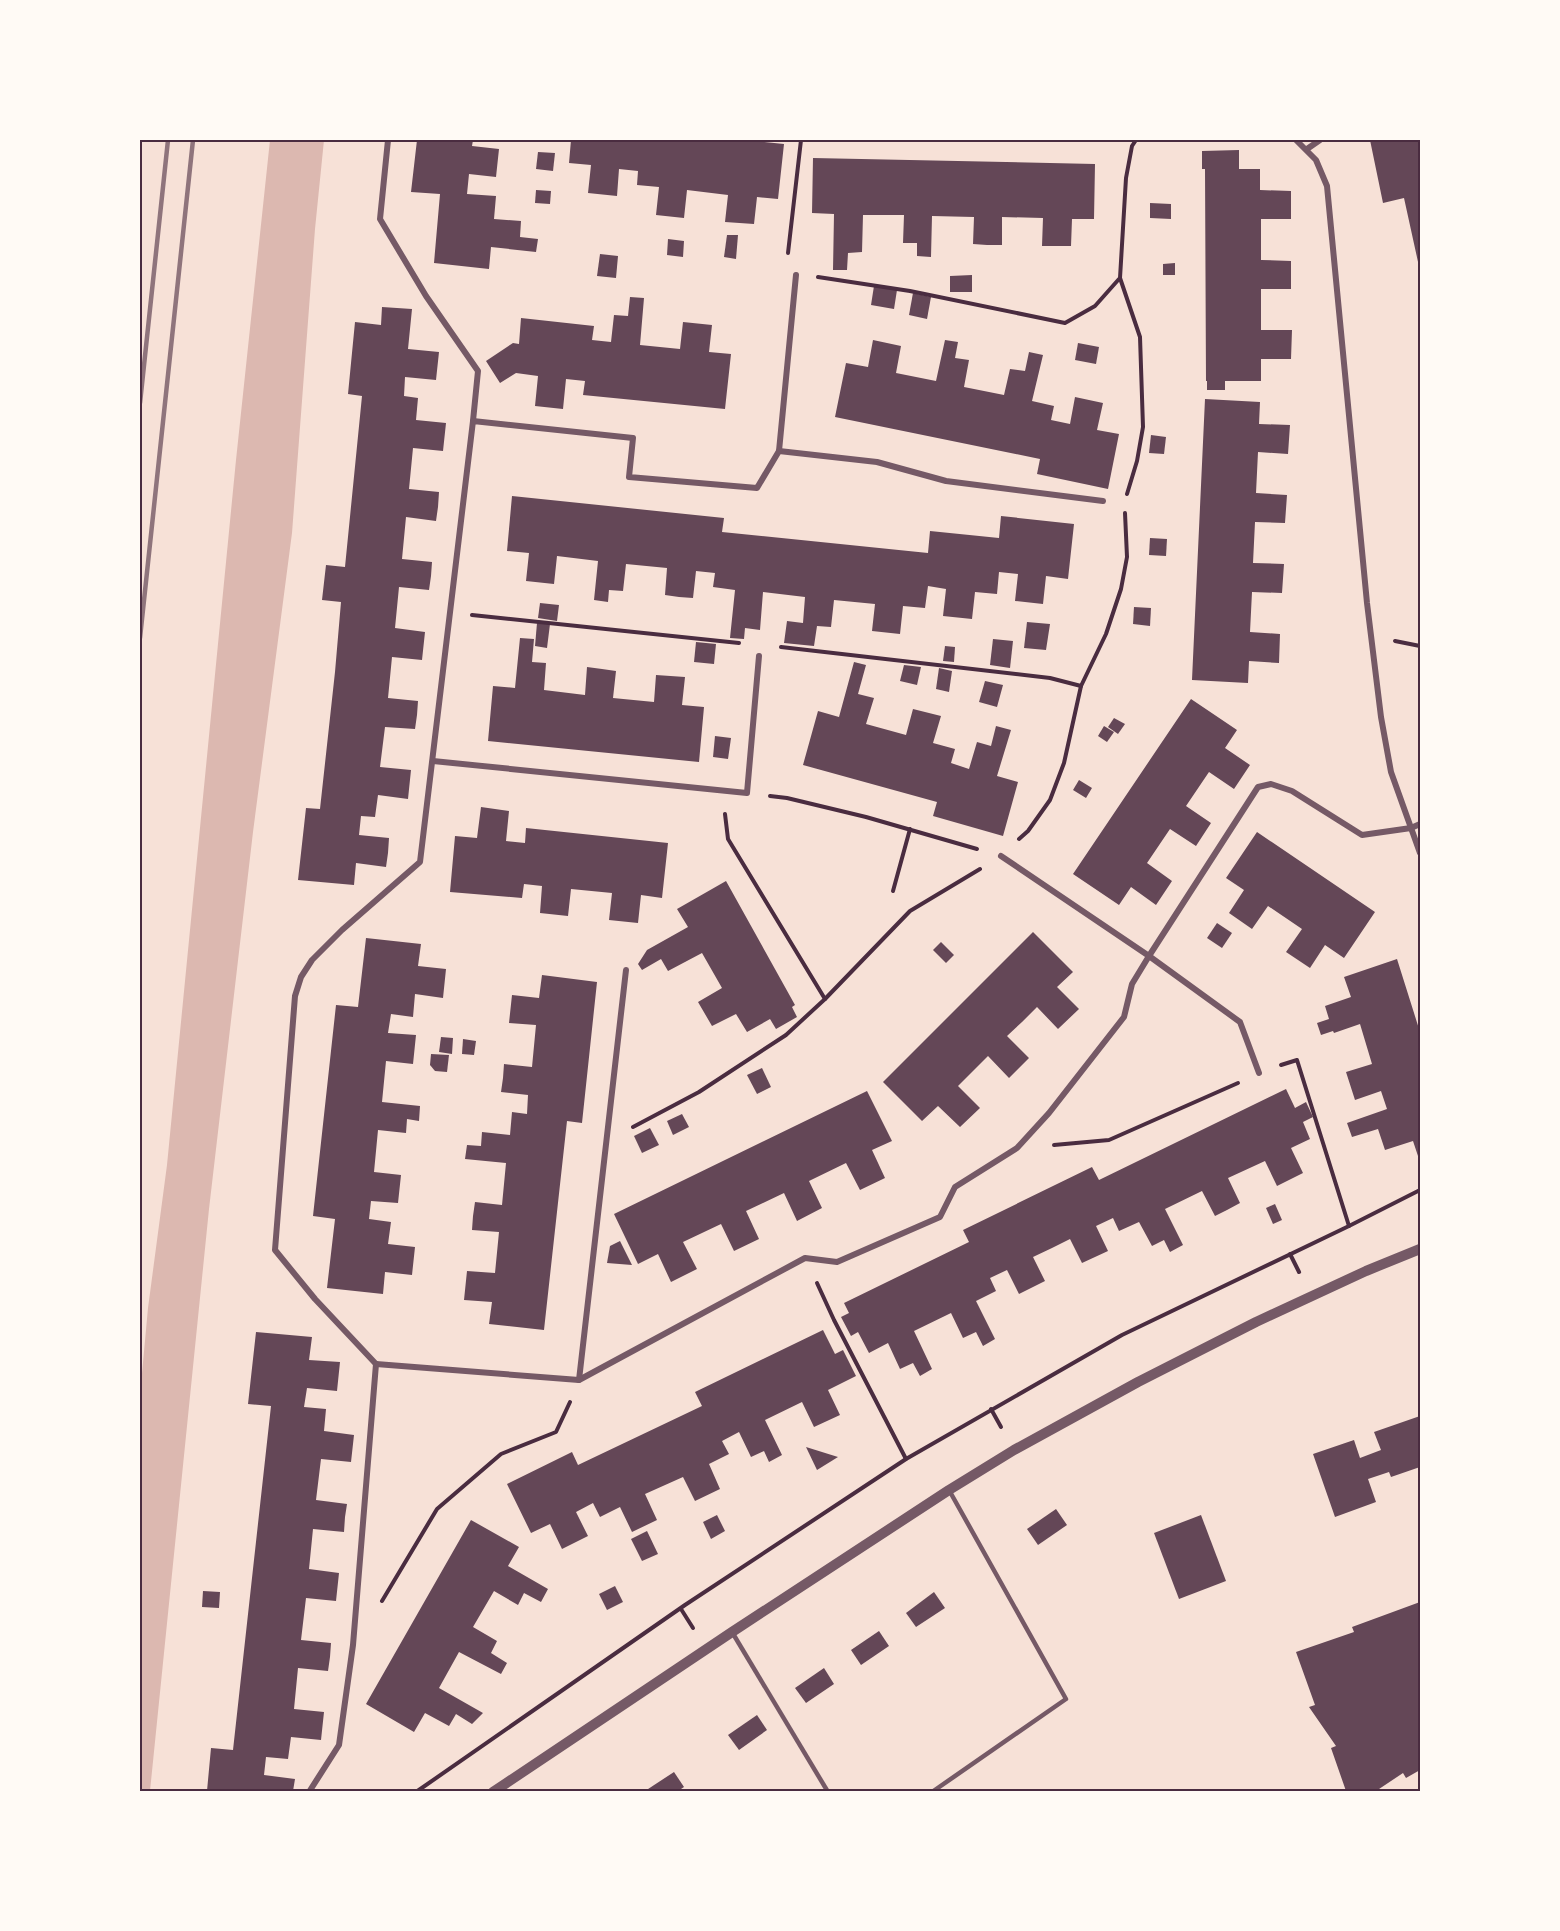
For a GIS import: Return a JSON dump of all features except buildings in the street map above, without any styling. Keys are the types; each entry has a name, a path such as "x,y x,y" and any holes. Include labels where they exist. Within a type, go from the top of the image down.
{"street":[{"path":"388,140 380,219 426,296 478,371 473,421 452,613 420,862 342,930 312,960 301,977 295,996 275,1250 315,1299 376,1364 579,1380 806,1258 837,1262 940,1217 955,1187 1017,1148 1049,1113 1124,1017 1132,984 1258,787 1271,784 1292,791 1362,836 1411,828 1420,824"},
{"path":"1296,140 1316,160 1327,186 1367,603 1381,717 1391,772 1420,853"},
{"path":"1307,149 1320,140"},
{"path":"473,421 633,438 629,477 757,488 779,451 796,275"},
{"path":"779,451 877,462 946,481 1102,501"},
{"path":"433,761 747,793 759,656"},
{"path":"1001,856 1149,956 1240,1022 1259,1073"},
{"path":"579,1380 626,970"},
{"path":"493,1791 732,1632 1014,1450 1138,1382 1302,1300 1420,1249"},
{"path":"309,1791 339,1745 353,1646 376,1364"}],"lane":[{"path":"932,1791 1066,1699 949,1490"},
{"path":"732,1632 828,1791"}],"path":[{"path":"801,140 785,272 910,291 1065,323 1095,306 1120,278"},
{"path":"607,1134 638,1125 699,1092 786,1035 825,999 910,911 1001,856 1028,831 1050,800 1064,763 1080,686 1106,634 1121,590 1127,557 1124,502 1137,461 1143,427 1140,337 1120,278 1126,178 1132,146 1137,140"},
{"path":"452,613 1050,678 1080,686"},
{"path":"759,656 761,645"},
{"path":"721,790 728,839 825,999"},
{"path":"747,793 787,798 910,829 1001,856"},
{"path":"893,891 910,829"},
{"path":"1017,1148 1109,1140 1259,1073 1297,1060 1349,1226"},
{"path":"416,1791 685,1605 906,1459 1122,1335 1420,1190"},
{"path":"806,1258 834,1320 906,1459"},
{"path":"382,1602 437,1509 501,1454 556,1432 579,1380"}],"shaded area":[{"path":"270,140 324,140 292,533 253,832 209,1209 150,1791 140,1791 140,1395 148,1308 167,1165 236,460"}],"railway":[{"path":"140,403 168,140"},
{"path":"140,638 193,140"}]}
